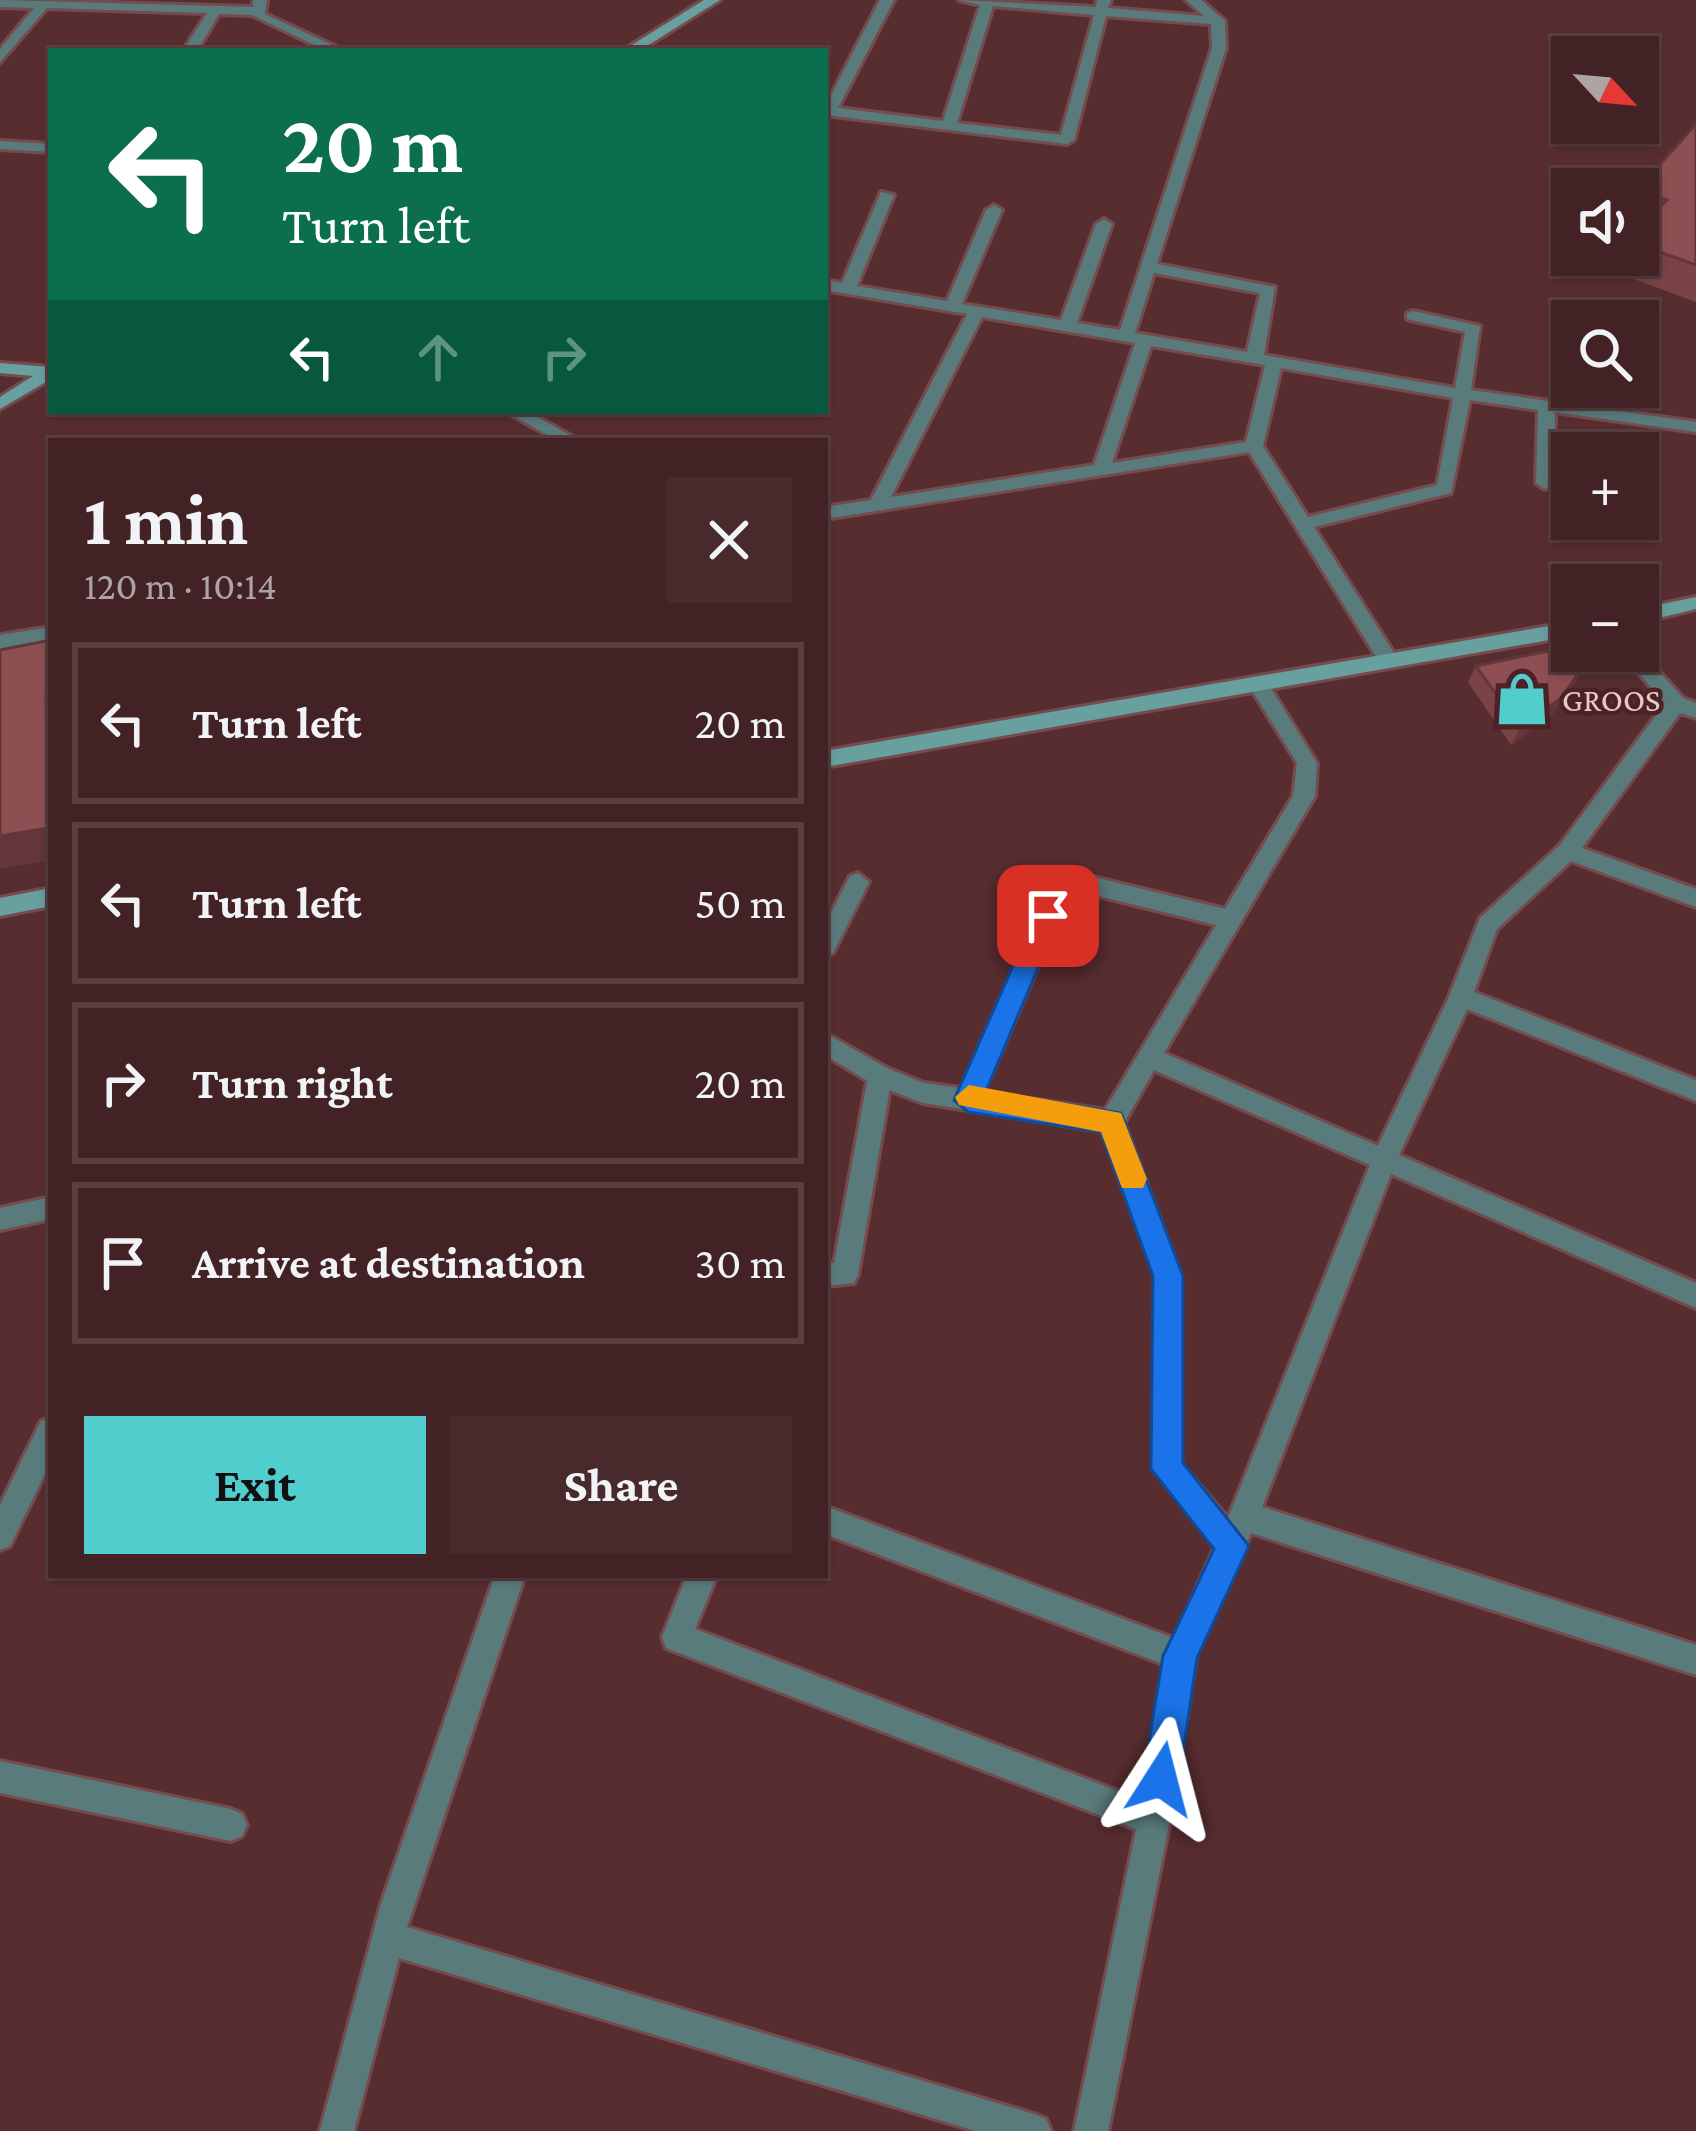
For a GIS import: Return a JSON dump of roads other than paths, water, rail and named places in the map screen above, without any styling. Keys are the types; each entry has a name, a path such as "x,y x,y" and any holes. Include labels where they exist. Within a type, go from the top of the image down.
{"street":[{"path":"634,48 713,0"},
{"path":"828,109 887,0"},
{"path":"966,0 1103,6 1217,21"},
{"path":"1102,467 1148,267 1219,48 1217,21 1192,0"},
{"path":"0,58 8,39 45,2"},
{"path":"949,126 988,2"},
{"path":"0,3 214,12 258,5 313,48"},
{"path":"828,111 1067,140 1103,6"},
{"path":"192,48 214,12"},
{"path":"0,145 48,148"},
{"path":"848,289 886,195"},
{"path":"952,308 994,210"},
{"path":"1067,327 1104,224"},
{"path":"1148,267 1269,290 1255,356"},
{"path":"828,286 1462,394 1696,427"},
{"path":"878,505 976,312"},
{"path":"1303,524 1445,489 1474,329 1413,316"},
{"path":"1275,359 1254,446 1389,661"},
{"path":"0,368 48,372"},
{"path":"0,404 48,374"},
{"path":"1545,483 1547,406"},
{"path":"520,414 565,438"},
{"path":"828,513 1254,446"},
{"path":"1659,611 1696,603"},
{"path":"828,759 1551,633"},
{"path":"0,642 48,634"},
{"path":"1091,2131 1154,1820 1180,1656 1238,1531 1385,1158 1461,997 1487,925 1568,850 1686,707 1650,672"},
{"path":"1260,687 1307,763 1304,796 1111,1122 1168,1276 1167,1469 1238,1531 1696,1660"},
{"path":"1568,850 1696,898"},
{"path":"968,1100 1064,879 1232,920"},
{"path":"828,941 858,882"},
{"path":"0,907 48,898"},
{"path":"1461,997 1696,1090"},
{"path":"828,1045 880,1076 923,1093 1111,1122"},
{"path":"1147,1056 1696,1296"},
{"path":"828,1274 845,1275 880,1076"},
{"path":"0,1219 48,1209"},
{"path":"0,1536 48,1437"},
{"path":"828,1521 1180,1656"},
{"path":"337,2131 389,1938 508,1578"},
{"path":"701,1578 677,1637 1154,1820"},
{"path":"0,1777 231,1826"},
{"path":"389,1938 1034,2131"}],"place":[{"name":"GROOS","path":"1522,699"}]}
